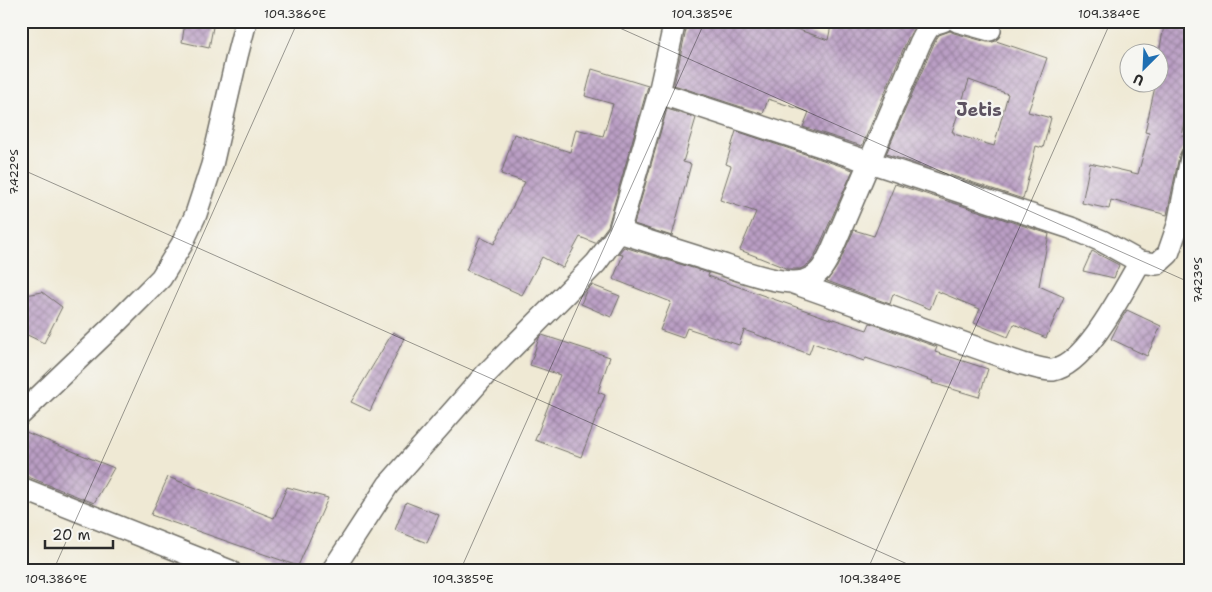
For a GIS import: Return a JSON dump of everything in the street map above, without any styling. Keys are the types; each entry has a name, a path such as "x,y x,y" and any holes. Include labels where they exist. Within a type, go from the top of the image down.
{"street":[{"path":"21,414 161,278 182,244 196,214 212,165 246,21"},
{"path":"332,571 388,485 485,375 596,263 619,232 659,93 675,21"},
{"path":"619,232 756,275 791,282 810,278 822,270 831,252 927,29 935,22 943,21"},
{"path":"957,21 990,30"},
{"path":"659,93 1071,228 1102,241 1140,262 1157,264 1168,254 1178,225 1191,158"},
{"path":"791,282 1023,364 1052,371 1075,358 1085,347 1104,323 1140,262"},
{"path":"21,488 230,571"}],"building":[{"path":"688,21 773,21 828,40 832,21 918,21 908,38 862,146 803,127 809,112 768,99 763,114 674,85"},
{"path":"1165,21 1191,21 1191,95 1182,136 1191,137 1191,146 1186,146 1182,149 1179,156 1167,215 1111,200 1109,209 1082,203 1090,163 1138,174 1149,133 1145,132 1154,92 1170,92 1170,42 1161,42"},
{"path":"185,22 213,27 209,48 182,42"},
{"path":"950,31 987,42 996,41 1047,58 1028,112 1051,118 1043,148 1036,146 1023,199 886,154 939,35","holes":["969,80 1008,94 994,146 952,132"]},
{"path":"592,69 648,86 608,226 595,243 580,237 563,268 542,257 522,295 466,270 480,237 494,244 525,182 501,174 514,134 570,152 576,129 603,136 613,104 585,96"},
{"path":"667,109 696,118 683,162 691,164 672,236 634,224"},
{"path":"736,131 853,170 817,251 811,262 800,269 788,269 740,250 756,212 720,200 731,166 726,164"},
{"path":"895,184 1049,234 1039,286 1064,297 1046,338 1014,324 1008,337 974,323 980,309 937,291 930,309 893,294 890,304 827,281 837,267 854,230 874,236"},
{"path":"624,247 709,273 708,276 833,320 867,330 870,323 937,347 935,352 988,369 979,397 932,383 933,381 866,358 864,361 813,343 809,354 744,330 739,345 687,328 683,338 660,330 671,302 613,279 623,255 618,254"},
{"path":"1092,251 1119,265 1114,278 1083,271"},
{"path":"592,285 620,296 611,317 581,304 586,291"},
{"path":"42,292 62,307 44,343 21,332 21,296"},
{"path":"1127,310 1161,326 1147,356 1111,339"},
{"path":"393,332 404,338 370,411 351,402"},
{"path":"542,335 610,357 598,392 605,395 581,457 535,440 560,375 530,365 539,338"},
{"path":"21,430 114,468 94,503 26,476 21,476"},
{"path":"168,477 274,518 287,487 328,498 298,566 151,515"},
{"path":"406,502 439,515 427,543 395,530"}],"district":[{"name":"Jetis","path":"979,110"}]}
